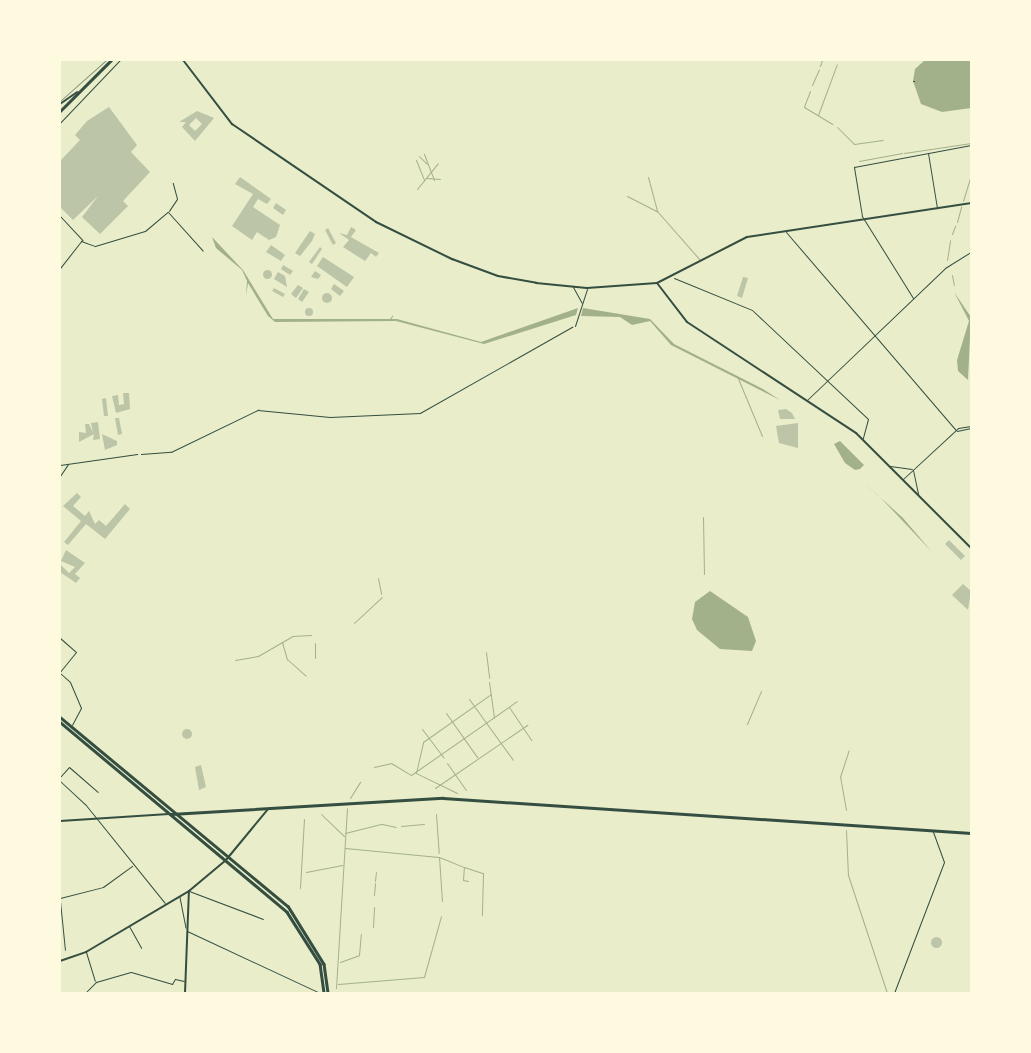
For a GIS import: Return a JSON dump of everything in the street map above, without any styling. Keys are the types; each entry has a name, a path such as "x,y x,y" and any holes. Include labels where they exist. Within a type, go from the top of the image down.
{"highway":[{"path":"60,112 111,60"}],"main road":[{"path":"60,716 297,923 320,964 322,993"},
{"path":"60,722 230,856 301,922 324,964 328,993"},
{"path":"171,814 443,798 971,833"}],"street":[{"path":"184,60 232,124 376,222 498,276 587,288 657,283 674,278 740,240 786,231 971,203"},
{"path":"60,104 85,86"},
{"path":"913,298 864,219 855,165 971,145"},
{"path":"928,152 937,208"},
{"path":"60,216 82,241 95,246 145,231 168,212 203,251"},
{"path":"786,231 956,430"},
{"path":"60,268 82,241"},
{"path":"807,400 945,268 971,252"},
{"path":"674,278 750,308 869,421 862,438"},
{"path":"657,283 687,322 862,438 971,548"},
{"path":"573,287 582,304"},
{"path":"575,326 587,288"},
{"path":"971,412 971,419"},
{"path":"903,479 956,430 971,427"},
{"path":"60,465 137,454"},
{"path":"60,476 68,464"},
{"path":"890,466 913,469"},
{"path":"913,469 918,494"},
{"path":"60,638 76,651 60,672 70,682 81,708 71,726"},
{"path":"60,777 69,767 98,792"},
{"path":"60,782 85,804 93,818 166,904"},
{"path":"60,961 86,952 189,891 230,856 268,809"},
{"path":"60,821 171,814"},
{"path":"894,993 944,862 933,830"},
{"path":"65,950 60,899 103,888 132,866"},
{"path":"189,891 263,918"},
{"path":"185,993 189,891"},
{"path":"129,926 141,948"},
{"path":"187,930 322,993"},
{"path":"86,952 96,982"},
{"path":"85,993 96,982 131,972 172,984 175,979 186,981"}],"lane":[{"path":"168,212 177,199 173,184"},
{"path":"180,896 187,930"}],"path":[{"path":"60,123 120,60"},
{"path":"137,454 171,452 258,410 330,417 420,412 575,326"}],"shaded area":[{"path":"925,60 971,60 971,108 942,112 921,104 913,81 915,69"},
{"path":"212,237 243,270 273,319 397,319 481,342 578,308 576,315 484,344 396,321 275,322 268,316 248,283 246,296 247,281 242,270 216,248"},
{"path":"954,292 971,317 968,380 958,371 957,360 969,321"},
{"path":"583,308 650,319 674,344 763,389 780,400 671,345 650,321 632,325 620,317 581,316"},
{"path":"840,441 864,465 860,469 855,470 845,463 834,444"},
{"path":"881,498 903,518 932,552"},
{"path":"710,591 748,617 756,641 752,651 720,649 697,630 692,619 695,602"}],"building":[{"path":"109,107 137,145 131,152 150,172 123,201 128,206 100,234 82,217 98,196 73,220 60,207 60,161 80,140 75,135 87,121"},
{"path":"197,111 214,118 195,141 182,127 186,122 179,122","holes":["196,118 202,124 195,131 189,125"]},
{"path":"240,177 271,199 267,204 258,199 253,207 280,225 276,237 269,240 257,232 252,240 232,226 253,194 235,184"},
{"path":"276,203 286,210 283,215 273,208"},
{"path":"351,227 356,230 351,237 379,253 376,257 371,253 365,261 343,247 349,240 339,233 347,235"},
{"path":"328,228 336,243 333,245 325,230"},
{"path":"310,231 315,234 300,256 295,253"},
{"path":"271,245 285,255 281,261 266,252"},
{"path":"320,247 322,249 312,264 309,262"},
{"path":"323,257 354,277 347,287 317,266"},
{"path":"283,265 293,271 290,275 281,269"},
{"path":"267,269 272,274 267,279 262,274"},
{"path":"315,271 321,275 318,279 311,277"},
{"path":"278,272 285,276 287,287 274,279"},
{"path":"743,277 748,278 742,298 737,296"},
{"path":"334,284 344,291 340,296 331,289"},
{"path":"298,285 303,288 296,298 291,294"},
{"path":"274,288 285,294 283,297 272,291"},
{"path":"304,289 309,292 302,302 298,299"},
{"path":"327,293 332,298 327,303 322,298"},
{"path":"309,308 313,312 309,316 305,312"},
{"path":"123,393 129,393 130,409 116,413 112,396 118,395 119,405 124,404"},
{"path":"106,398 108,416 104,416 102,399"},
{"path":"786,409 792,413 795,419 780,419 778,410"},
{"path":"115,418 119,418 122,434 118,435"},
{"path":"98,422 100,439 93,440 94,434 79,442 79,432 86,433 85,424 89,424 93,432 91,423"},
{"path":"798,423 798,448 779,443 776,426"},
{"path":"102,434 117,441 117,445 105,450"},
{"path":"77,493 81,497 73,506 85,516 89,511 95,524 99,520 106,526 125,504 130,509 105,539 86,524 68,545 64,542 81,521 63,506"},
{"path":"949,540 965,556 961,560 945,544"},
{"path":"66,550 85,563 75,574 80,578 76,583 60,572 60,564 69,573 75,567 61,561"},
{"path":"963,584 971,591 968,610 952,595"},
{"path":"185,729 189,729 192,734 191,738 185,739 182,736 182,732"},
{"path":"201,765 206,787 199,790 195,767"},
{"path":"934,937 938,937 941,942 940,946 934,947 931,944 931,940"}],"waterway":[{"path":"820,66 822,60"},
{"path":"818,115 837,64"},
{"path":"812,85 819,69"},
{"path":"810,91 804,107 832,124"},
{"path":"837,127 854,144 883,140"},
{"path":"904,153 971,143"},
{"path":"859,161 902,153"},
{"path":"424,154 434,180"},
{"path":"419,156 427,164"},
{"path":"416,160 424,180"},
{"path":"417,189 438,163"},
{"path":"963,201 971,174"},
{"path":"648,177 657,211 700,260"},
{"path":"426,178 440,179"},
{"path":"627,196 657,211"},
{"path":"957,222 961,207"},
{"path":"952,234 955,226"},
{"path":"947,260 950,240"},
{"path":"952,275 954,285"},
{"path":"737,376 762,436"},
{"path":"703,517 704,574"},
{"path":"378,578 381,594"},
{"path":"354,623 382,597"},
{"path":"235,660 258,656 292,636 311,635"},
{"path":"282,642 287,659 306,676"},
{"path":"315,643 315,658"},
{"path":"486,652 489,678"},
{"path":"489,682 494,718"},
{"path":"747,724 761,691"},
{"path":"457,793 416,773 423,742 491,694"},
{"path":"469,699 513,760"},
{"path":"374,767 391,763 411,775 517,701"},
{"path":"509,707 531,740"},
{"path":"446,713 477,757"},
{"path":"435,788 527,725"},
{"path":"422,729 444,758"},
{"path":"846,810 840,777 849,750"},
{"path":"447,763 466,790"},
{"path":"350,798 360,782"},
{"path":"336,988 347,808"},
{"path":"321,814 344,836"},
{"path":"436,814 439,853"},
{"path":"300,888 304,819"},
{"path":"345,833 382,824 396,827"},
{"path":"401,826 424,824"},
{"path":"846,830 848,875 887,993"},
{"path":"345,848 439,857 464,867"},
{"path":"439,857 442,901"},
{"path":"306,872 342,865"},
{"path":"468,881 463,880 464,867 483,873 482,915"},
{"path":"375,881 376,872"},
{"path":"374,895 375,883"},
{"path":"373,927 374,907"},
{"path":"338,984 424,977 441,916"},
{"path":"340,962 359,955 361,934"}],"tram line":[{"path":"60,101 106,60"}]}
